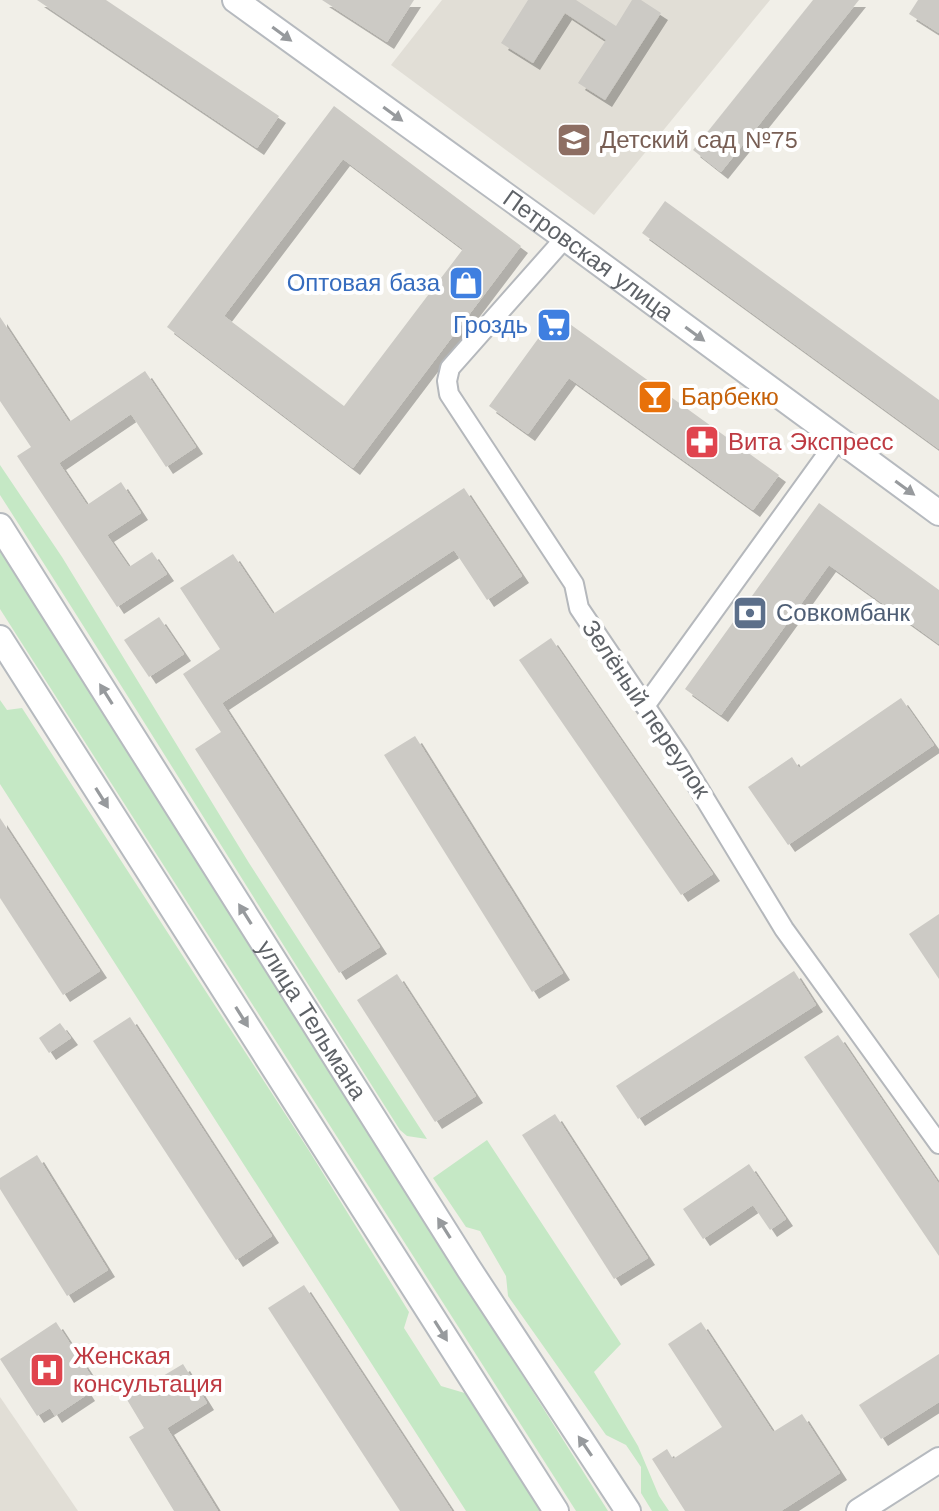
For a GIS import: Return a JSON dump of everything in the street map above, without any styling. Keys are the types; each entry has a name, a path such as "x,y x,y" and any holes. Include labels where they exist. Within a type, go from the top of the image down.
{"main road":[{"name":"Петровская улица","path":"235,0 939,513"},
{"name":"улица Тельмана","path":"0,526 469,1269 628,1511"},
{"path":"0,638 556,1511"},
{"path":"859,1511 939,1460"}],"street":[{"name":"Зелёный переулок","path":"565,238 450,368 447,381 449,394 574,584 579,608 695,781 784,929 939,1144"},
{"path":"645,706 838,439"}],"shaded area":[{"name":"Детский сад №75","path":"442,0 770,0 594,215 391,65"},
{"path":"0,1397 78,1511 0,1511"}],"green space":[{"path":"0,465 62,557 249,863 427,1139 407,1136 400,1130 0,495"},
{"path":"0,546 608,1511 576,1511 0,609"},
{"path":"0,700 7,710 22,708 308,1149 409,1312 404,1328 441,1386 468,1394 543,1511 466,1511 0,784"},
{"path":"487,1140 621,1344 594,1372 638,1446 659,1496 669,1511 652,1511 641,1493 641,1467 626,1445 606,1435 508,1296 506,1276 480,1231 466,1227 433,1178"}],"building":[{"path":"37,0 106,0 279,116 257,148"},
{"path":"322,0 414,0 387,42"},
{"path":"528,0 576,0 616,26 632,0 641,0 661,13 605,100 578,83 606,40 565,13 533,63 501,43"},
{"path":"813,0 859,0 721,172 693,150"},
{"path":"918,0 939,0 939,33 909,14"},
{"name":"Оптовая база","path":"334,106 521,246 353,468 167,327","holes":["343,159 463,249 344,406 224,316"]},
{"path":"665,201 939,400 939,449 642,233"},
{"path":"556,314 779,475 753,510 569,378 528,434 489,406"},
{"path":"0,317 69,422 145,371 196,447 166,467 131,414 59,463 87,505 121,482 141,513 107,535 129,567 152,552 167,574 117,607 17,456 31,447 0,401"},
{"path":"464,488 522,576 487,600 454,550 222,703 380,947 339,973 195,749 221,732 183,674 220,649 180,588 233,554 273,614"},
{"path":"819,503 939,590 939,644 829,565 721,715 685,689"},
{"path":"159,617 184,654 149,677 124,640"},
{"path":"551,638 713,874 681,895 519,660"},
{"path":"901,698 934,745 788,845 748,787 792,757 799,768"},
{"path":"415,736 563,973 532,992 384,755"},
{"path":"0,818 100,971 63,995 0,898"},
{"path":"939,914 939,979 909,934"},
{"path":"794,971 816,1005 638,1119 616,1086"},
{"path":"397,974 476,1096 435,1122 357,1000"},
{"path":"130,1017 272,1236 236,1260 93,1041"},
{"path":"60,1023 71,1038 49,1053 39,1038"},
{"path":"838,1035 939,1184 939,1256 804,1057"},
{"path":"555,1114 648,1258 614,1279 522,1135"},
{"path":"37,1155 108,1270 67,1296 0,1189 0,1178"},
{"path":"749,1164 786,1219 770,1230 753,1205 703,1239 683,1209"},
{"path":"304,1285 452,1511 400,1511 268,1308"},
{"name":"Женская консультация","path":"56,1322 94,1380 83,1386 88,1394 55,1416 50,1408 37,1416 0,1359"},
{"path":"701,1322 773,1432 802,1414 840,1473 781,1511 685,1511 652,1459 667,1449 673,1459 722,1427 668,1344"},
{"path":"939,1354 939,1402 881,1439 859,1405"},
{"path":"183,1364 207,1403 167,1428 218,1511 174,1511 129,1437 144,1428 126,1398"}],"place":[{"name":"Детский сад №75","path":"574,140"},
{"name":"Оптовая база","path":"466,283"},
{"name":"Гроздь","path":"554,325"},
{"name":"Барбекю","path":"655,397"},
{"name":"Вита Экспресс","path":"702,442"},
{"name":"Совкомбанк","path":"750,613"},
{"name":"Женская консультация","path":"47,1370"}]}
